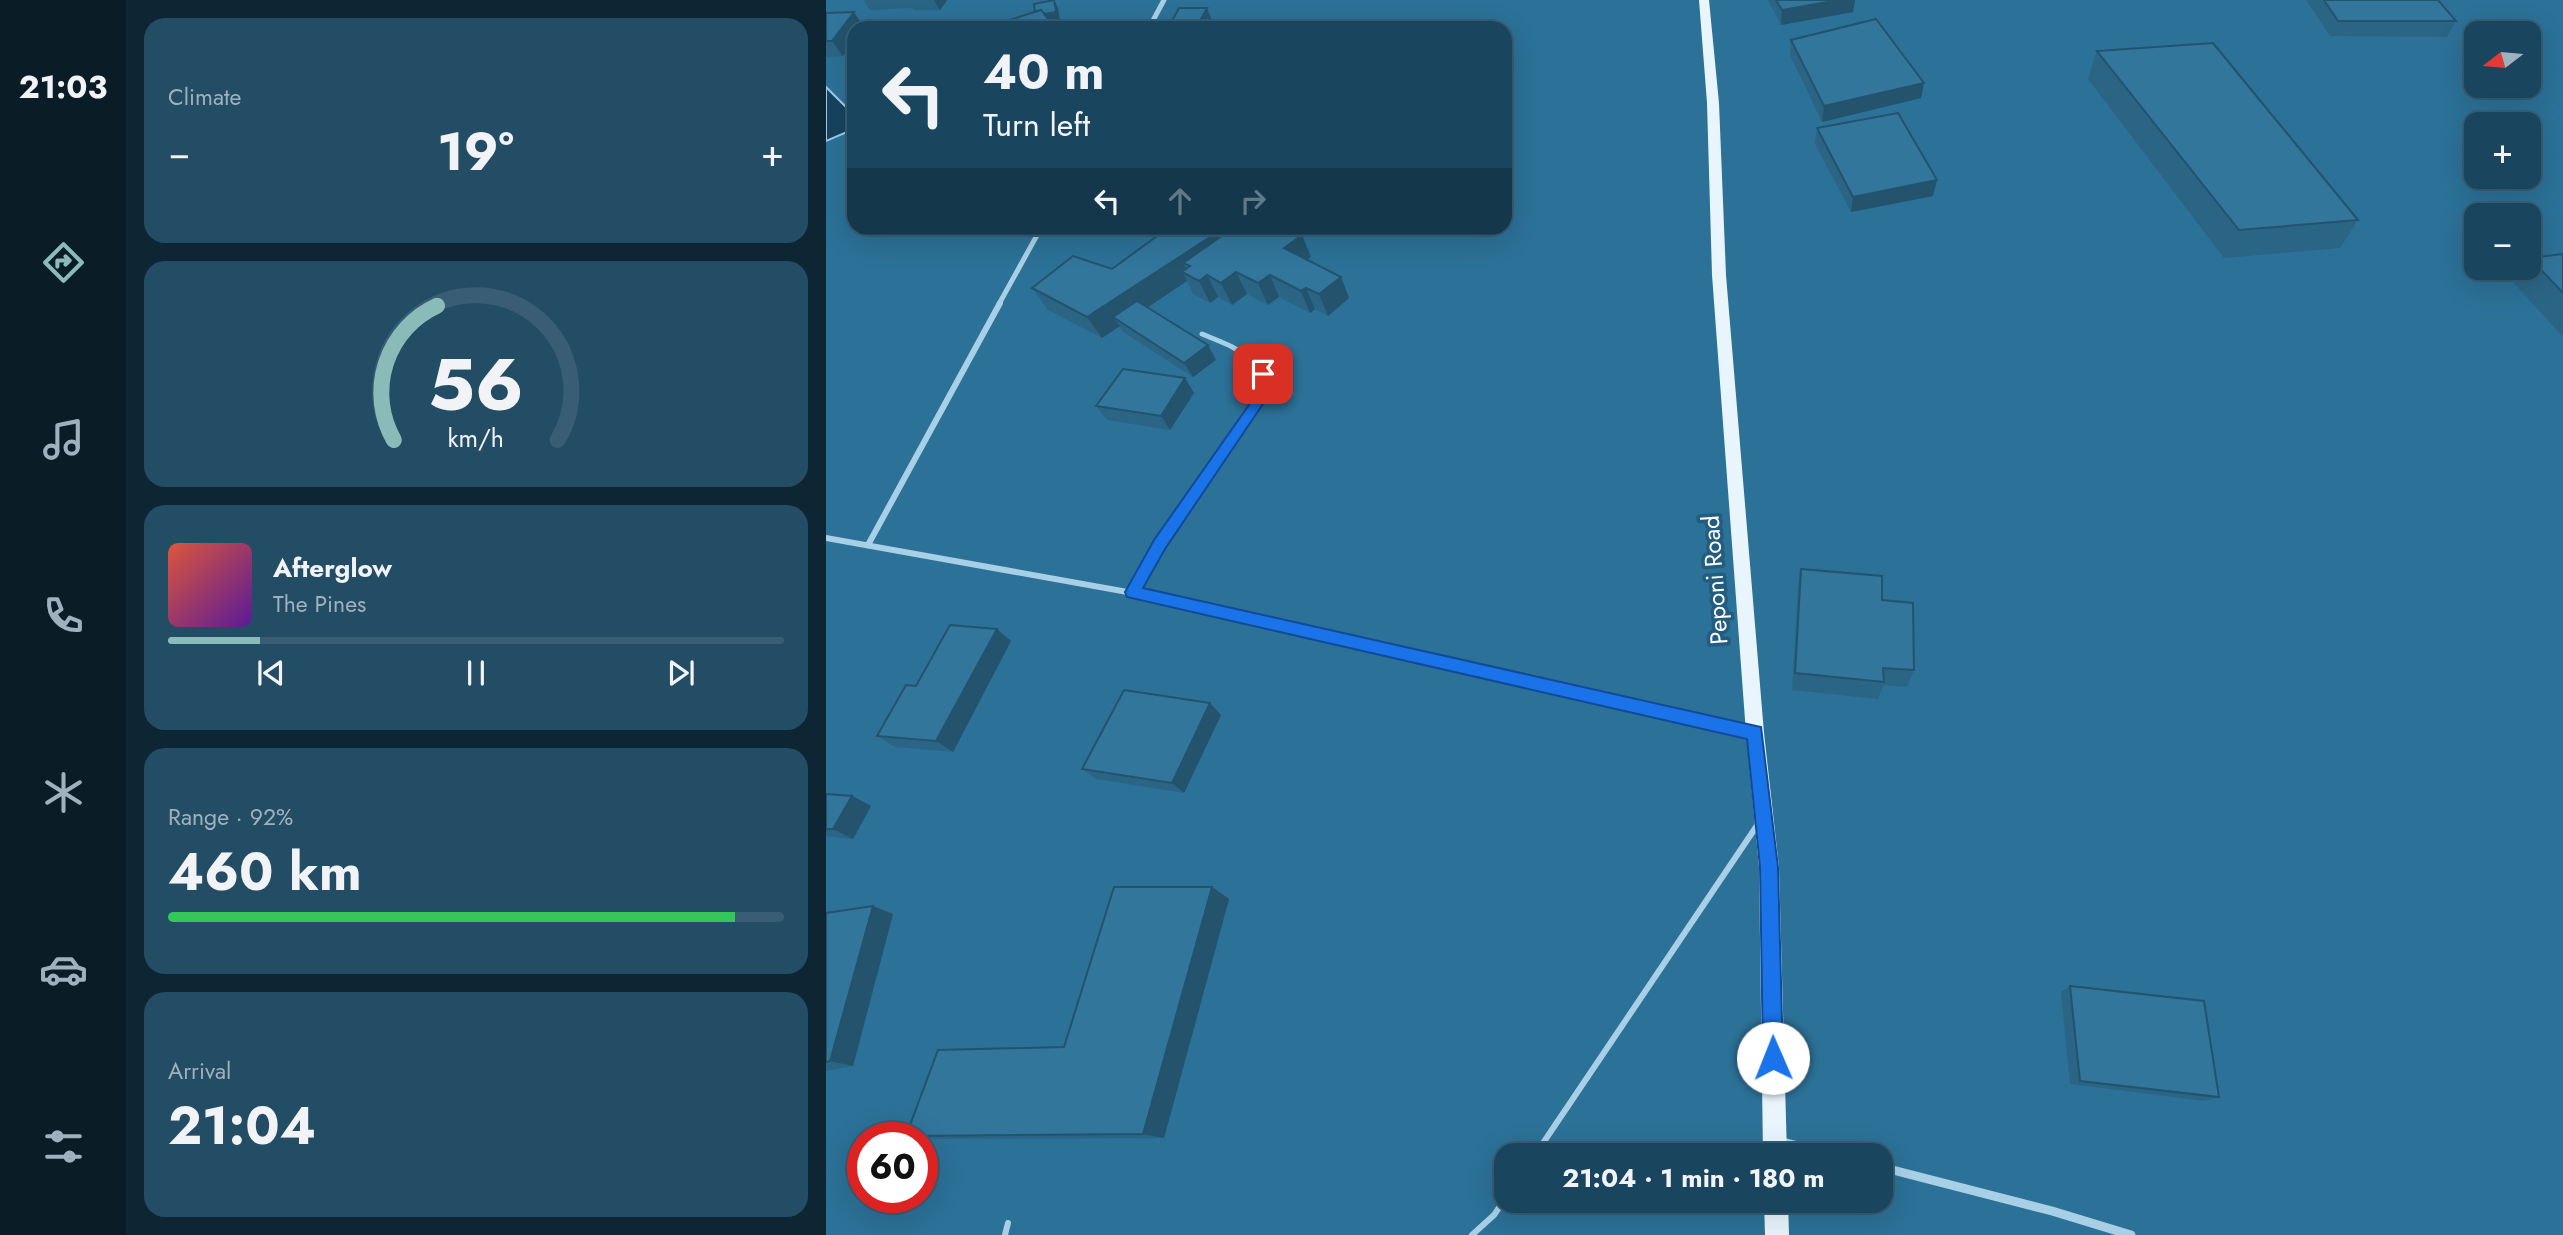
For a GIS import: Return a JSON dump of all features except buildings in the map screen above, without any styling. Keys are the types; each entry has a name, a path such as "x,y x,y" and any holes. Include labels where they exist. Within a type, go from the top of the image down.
{"main road":[{"name":"Peponi Road","path":"1704,0 1713,103 1719,275 1755,733 1769,867 1775,1143"},
{"path":"1776,1213 1777,1235"}],"street":[{"path":"1153,21 1164,0"},
{"path":"868,545 1037,235"},
{"path":"826,538 1133,592 1755,733"},
{"path":"1893,1170 2052,1211 2131,1235"}],"lane":[{"path":"1133,592 1159,544 1265,392 1263,374 1248,355 1202,334"},
{"path":"1543,1143 1763,816"},
{"path":"1472,1235 1495,1213"},
{"path":"1005,1235 1008,1223"}],"shaded area":[{"path":"826,0 2563,0 2563,1235 826,1235"},
{"path":"826,87 847,108 847,132 826,141"}],"route":[{"path":"1263,374 1265,392 1159,544 1133,592 1755,733 1769,867 1773,1058"}]}
